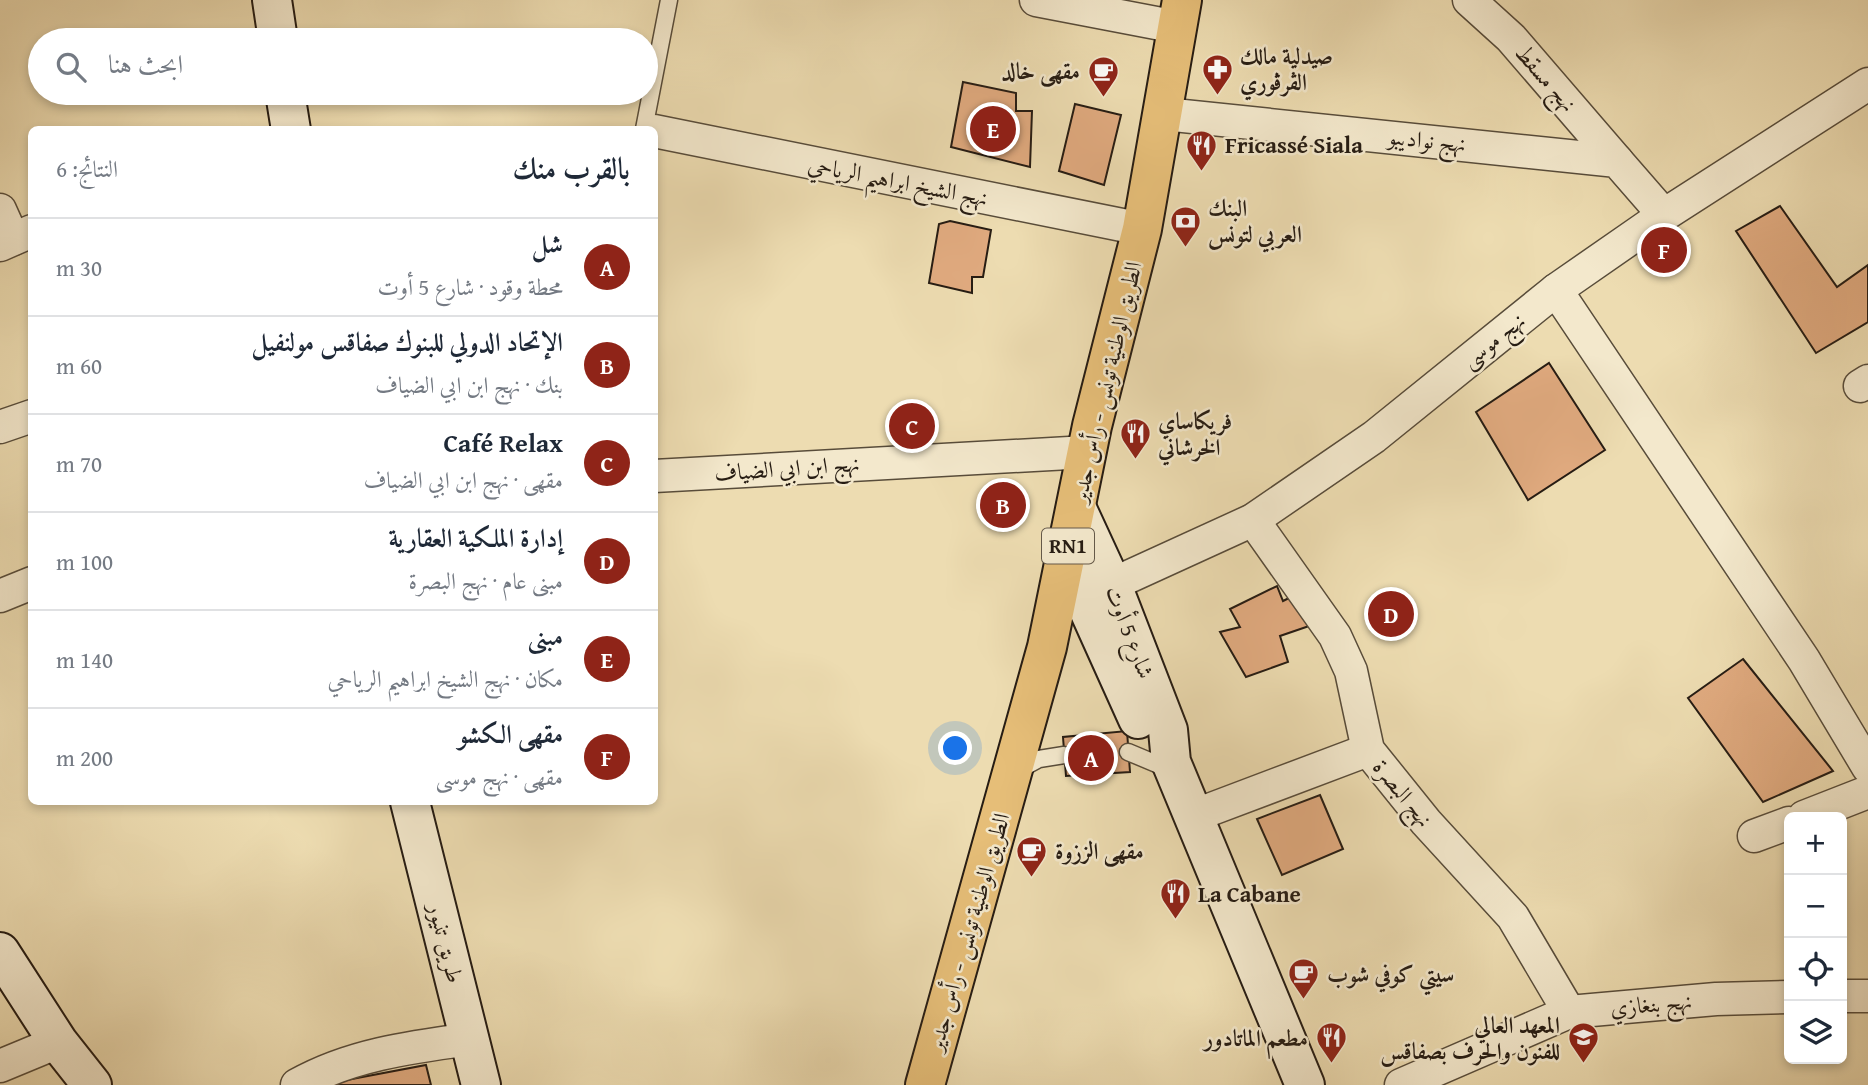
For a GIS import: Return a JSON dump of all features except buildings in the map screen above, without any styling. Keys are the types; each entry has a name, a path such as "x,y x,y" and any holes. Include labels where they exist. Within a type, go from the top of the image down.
{"main road":[{"path":"272,0 276,28"},
{"name":"الطريق الوطنية تونس - رأس جدير","path":"925,1085 1012,774 1084,596 1064,564 1087,452 1142,229 1180,13"},
{"path":"287,105 289,126"},
{"name":"شارع 5 أوت","path":"1076,507 1084,596 1168,730 1173,767 1306,1085"},
{"name":"طريق تنيور","path":"411,805 481,1085"},
{"path":"0,952 58,1042 92,1085"}],"street":[{"path":"1036,0 1180,13"},
{"name":"نهج مسقط","path":"1473,1 1511,38 1617,160"},
{"name":"نهج موسى","path":"1084,596 1253,520 1374,437 1556,290 1664,215 1868,84"},
{"name":"نهج نواديبو","path":"1164,114 1617,160"},
{"name":"نهج الشيخ ابراهيم الرياحي","path":"658,132 1142,229"},
{"path":"1617,160 1664,215"},
{"path":"0,210 15,238"},
{"path":"1556,290 1804,660 1868,767"},
{"path":"0,427 28,417"},
{"name":"نهج ابن ابي الضياف","path":"658,476 1087,452"},
{"name":"نهج البصرة","path":"1253,520 1335,636 1351,671 1368,750 1426,822 1513,917 1569,1012"},
{"path":"0,596 28,585"},
{"path":"1193,816 1368,750"},
{"path":"1817,812 1868,792"},
{"path":"1754,836 1784,825"},
{"path":"1847,996 1868,996"},
{"name":"نهج بنغازي","path":"1401,1085 1569,1012 1716,999 1784,998"},
{"path":"297,1085 357,1059 405,1048 470,1040"},
{"path":"0,1066 58,1042"}],"lane":[{"path":"658,57 669,0"},
{"path":"645,126 649,105"},
{"path":"1128,752 1173,767"},
{"path":"1012,774 1039,759 1064,755"}],"place":[{"name":"صيدلية مالك الڤرڤوري","path":"1217,96"},
{"name":"مقهى خالد","path":"1103,98"},
{"name":"مبنى","path":"993,129"},
{"name":"Fricassé Siala","path":"1202,172"},
{"name":"البنك العربي لتونس","path":"1185,248"},
{"name":"مقهى الكشو","path":"1664,250"},
{"name":"Café Relax","path":"912,426"},
{"name":"فريكاساي الخرشاني","path":"1135,461"},
{"name":"الإتحاد الدولي للبنوك صفاقس مولنفيل","path":"1003,505"},
{"name":"إدارة الملكية العقارية","path":"1391,614"},
{"name":"شل","path":"1091,758"},
{"name":"مقهى الززوة","path":"1032,878"},
{"name":"La Cabane","path":"1175,921"},
{"name":"سيتي كوفي شوب","path":"1304,1001"},
{"name":"مطعم الماتادور","path":"1331,1065"},
{"name":"المعهد العالي للفنون والحرف بصفاقس","path":"1583,1065"}]}
